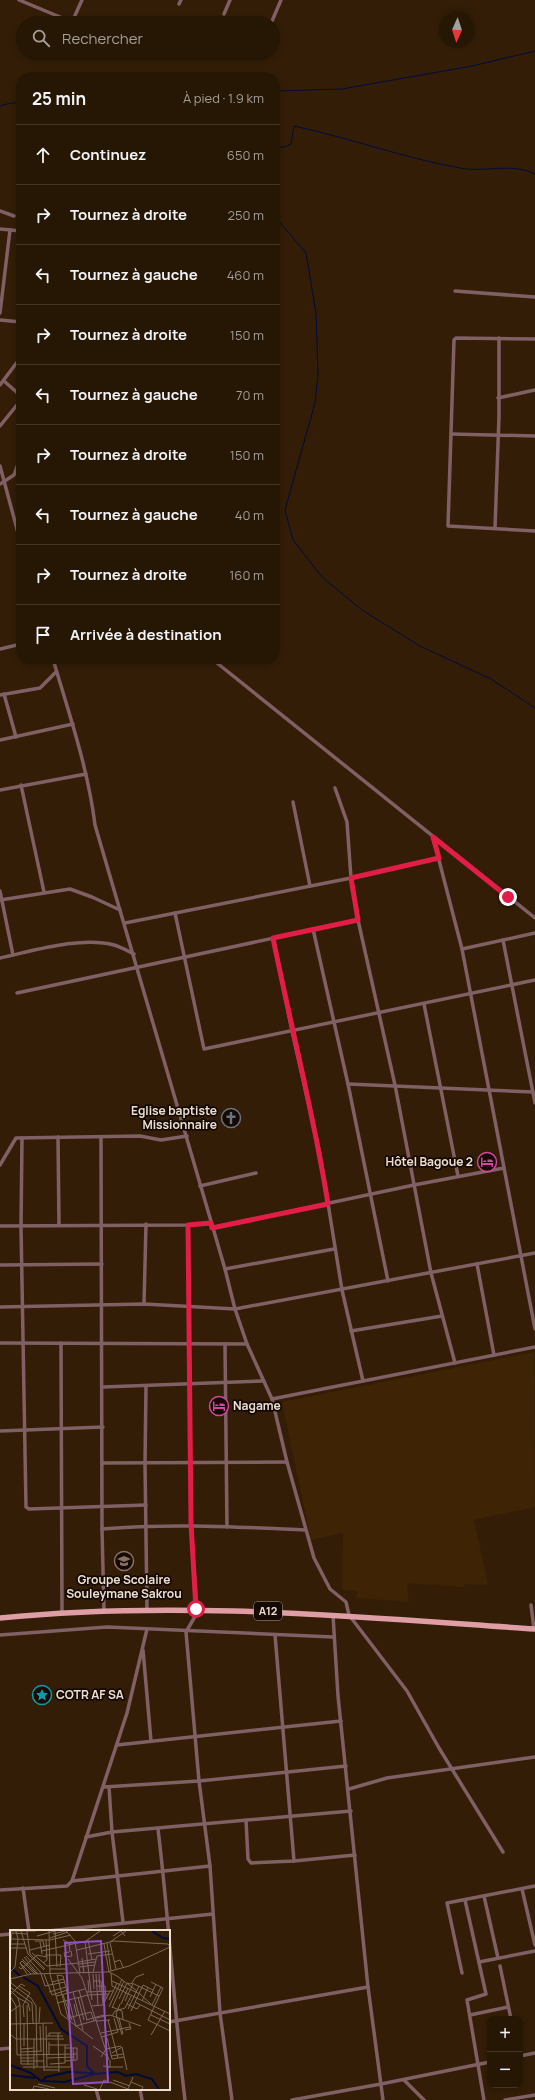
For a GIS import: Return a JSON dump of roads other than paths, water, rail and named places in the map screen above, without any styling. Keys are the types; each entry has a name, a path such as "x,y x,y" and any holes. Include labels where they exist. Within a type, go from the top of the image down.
{"main road":[{"name":"A12","path":"0,1618 104,1610 196,1609 349,1615 535,1629"}],"street":[{"path":"19,0 58,16"},
{"path":"75,16 82,0"},
{"path":"224,14 230,0"},
{"path":"274,16 281,0"},
{"path":"0,211 14,216"},
{"path":"0,228 16,231"},
{"path":"0,313 10,230"},
{"path":"455,291 535,297"},
{"path":"0,320 16,322"},
{"path":"495,528 499,338"},
{"path":"535,339 499,338 454,340 448,526 535,531"},
{"path":"0,386 16,364"},
{"path":"4,381 16,392"},
{"path":"498,398 535,390"},
{"path":"0,426 16,406"},
{"path":"452,434 535,436"},
{"path":"0,466 16,526"},
{"path":"0,484 4,483 14,475 16,470"},
{"path":"0,649 16,645"},
{"path":"54,664 74,724 92,797 95,825 138,967 212,1228 226,1269 235,1308 247,1344 272,1399 287,1462 314,1558 330,1589 346,1602 349,1615 407,1691 503,1852"},
{"path":"218,664 535,918"},
{"path":"16,736 2,695 40,688 56,672"},
{"path":"0,740 74,724"},
{"path":"0,790 86,774"},
{"path":"21,785 44,892"},
{"path":"335,788 347,822 351,878 358,920 395,1085 431,1273 455,1363"},
{"path":"292,802 310,886"},
{"path":"433,837 462,949 535,1329"},
{"path":"124,923 351,878 439,858"},
{"path":"1,899 70,889 120,910"},
{"path":"0,891 13,956"},
{"path":"175,913 204,1049 535,980"},
{"path":"17,993 358,920"},
{"path":"313,929 348,1084 388,1281"},
{"path":"462,949 535,933"},
{"path":"273,938 292,1031 320,1154 334,1249 363,1381"},
{"path":"503,940 535,1103"},
{"path":"0,958 92,942 115,945 134,954"},
{"path":"424,1004 442,1088 458,1176"},
{"path":"529,1069 535,1067"},
{"path":"348,1084 533,1092"},
{"path":"0,1165 16,1138 101,1138 140,1136 161,1140 187,1136"},
{"path":"58,1137 59,1225"},
{"path":"22,1138 22,1265 26,1507 29,1509 102,1505 146,1505"},
{"path":"101,1138 101,1305 103,1343 102,1529 104,1610"},
{"path":"0,1154 4,1156"},
{"path":"212,1228 414,1185 504,1168"},
{"path":"200,1186 256,1173"},
{"path":"0,1226 102,1224 188,1225 211,1223"},
{"path":"144,1304 146,1224"},
{"path":"188,1225 188,1384 191,1524 197,1613 186,1632 199,1781 210,1866 220,2013 232,2100"},
{"path":"226,1269 334,1249"},
{"path":"0,1307 144,1304 235,1308 342,1290 535,1253"},
{"path":"0,1265 102,1264"},
{"path":"477,1264 494,1355"},
{"path":"351,1331 442,1316"},
{"path":"0,1343 247,1344"},
{"path":"61,1343 62,1613"},
{"path":"225,1344 227,1527"},
{"path":"272,1399 535,1347"},
{"path":"103,1387 264,1381"},
{"path":"146,1386 145,1463 147,1610"},
{"path":"0,1431 103,1426"},
{"path":"102,1463 287,1462"},
{"path":"102,1529 146,1525 191,1524 305,1530"},
{"path":"531,1606 535,1629"},
{"path":"333,1615 333,1637 368,1987 384,2100"},
{"path":"0,1635 107,1627 186,1632 333,1637"},
{"path":"0,1890 67,1886 72,1881 127,1713 147,1629"},
{"path":"275,1635 292,1817 294,1861"},
{"path":"142,1647 151,1741"},
{"path":"117,1745 341,1721"},
{"path":"349,1789 387,1778 454,1770 535,1757"},
{"path":"104,1787 199,1781 346,1766"},
{"path":"109,1787 112,1832 123,1922"},
{"path":"86,1837 112,1832 351,1811"},
{"path":"246,1820 249,1862 294,1861 355,1855"},
{"path":"158,1829 170,1930"},
{"path":"72,1881 210,1866"},
{"path":"462,1973 447,1903 535,1886"},
{"path":"23,1888 29,1930"},
{"path":"522,1889 535,1946"},
{"path":"484,1896 498,1958"},
{"path":"465,1900 486,1994 467,1998 484,2100"},
{"path":"56,1930 213,1914"},
{"path":"170,1933 176,2021 185,2100"},
{"path":"0,1935 10,1934"},
{"path":"479,1962 535,1951"},
{"path":"500,1966 510,2016"},
{"path":"170,2022 368,1987"},
{"path":"470,2015 508,2007"},
{"path":"0,2050 10,2048"},
{"path":"523,2055 535,2053"},
{"path":"292,2100 404,2080 487,2062"},
{"path":"404,2080 424,2100"},
{"path":"96,2090 98,2100"},
{"path":"140,2090 142,2100"},
{"path":"505,2100 535,2095"}],"waterway":[{"path":"280,91 342,89 472,66 535,51"},
{"path":"0,106 16,103"},
{"path":"280,147 285,147 291,144 294,126 439,164 469,169 517,169 535,174"},
{"path":"280,223 306,253 316,313 318,375 315,403 285,510 293,540 322,577 362,610 420,646 491,679 535,708"}],"place":[{"name":"Eglise baptiste Missionnaire","path":"231,1118"},
{"name":"Hôtel Bagoue 2","path":"487,1162"},
{"name":"Nagame","path":"219,1406"},
{"name":"Groupe Scolaire Souleymane Sakrou","path":"124,1561"},
{"name":"COTR AF SA","path":"42,1695"}]}
